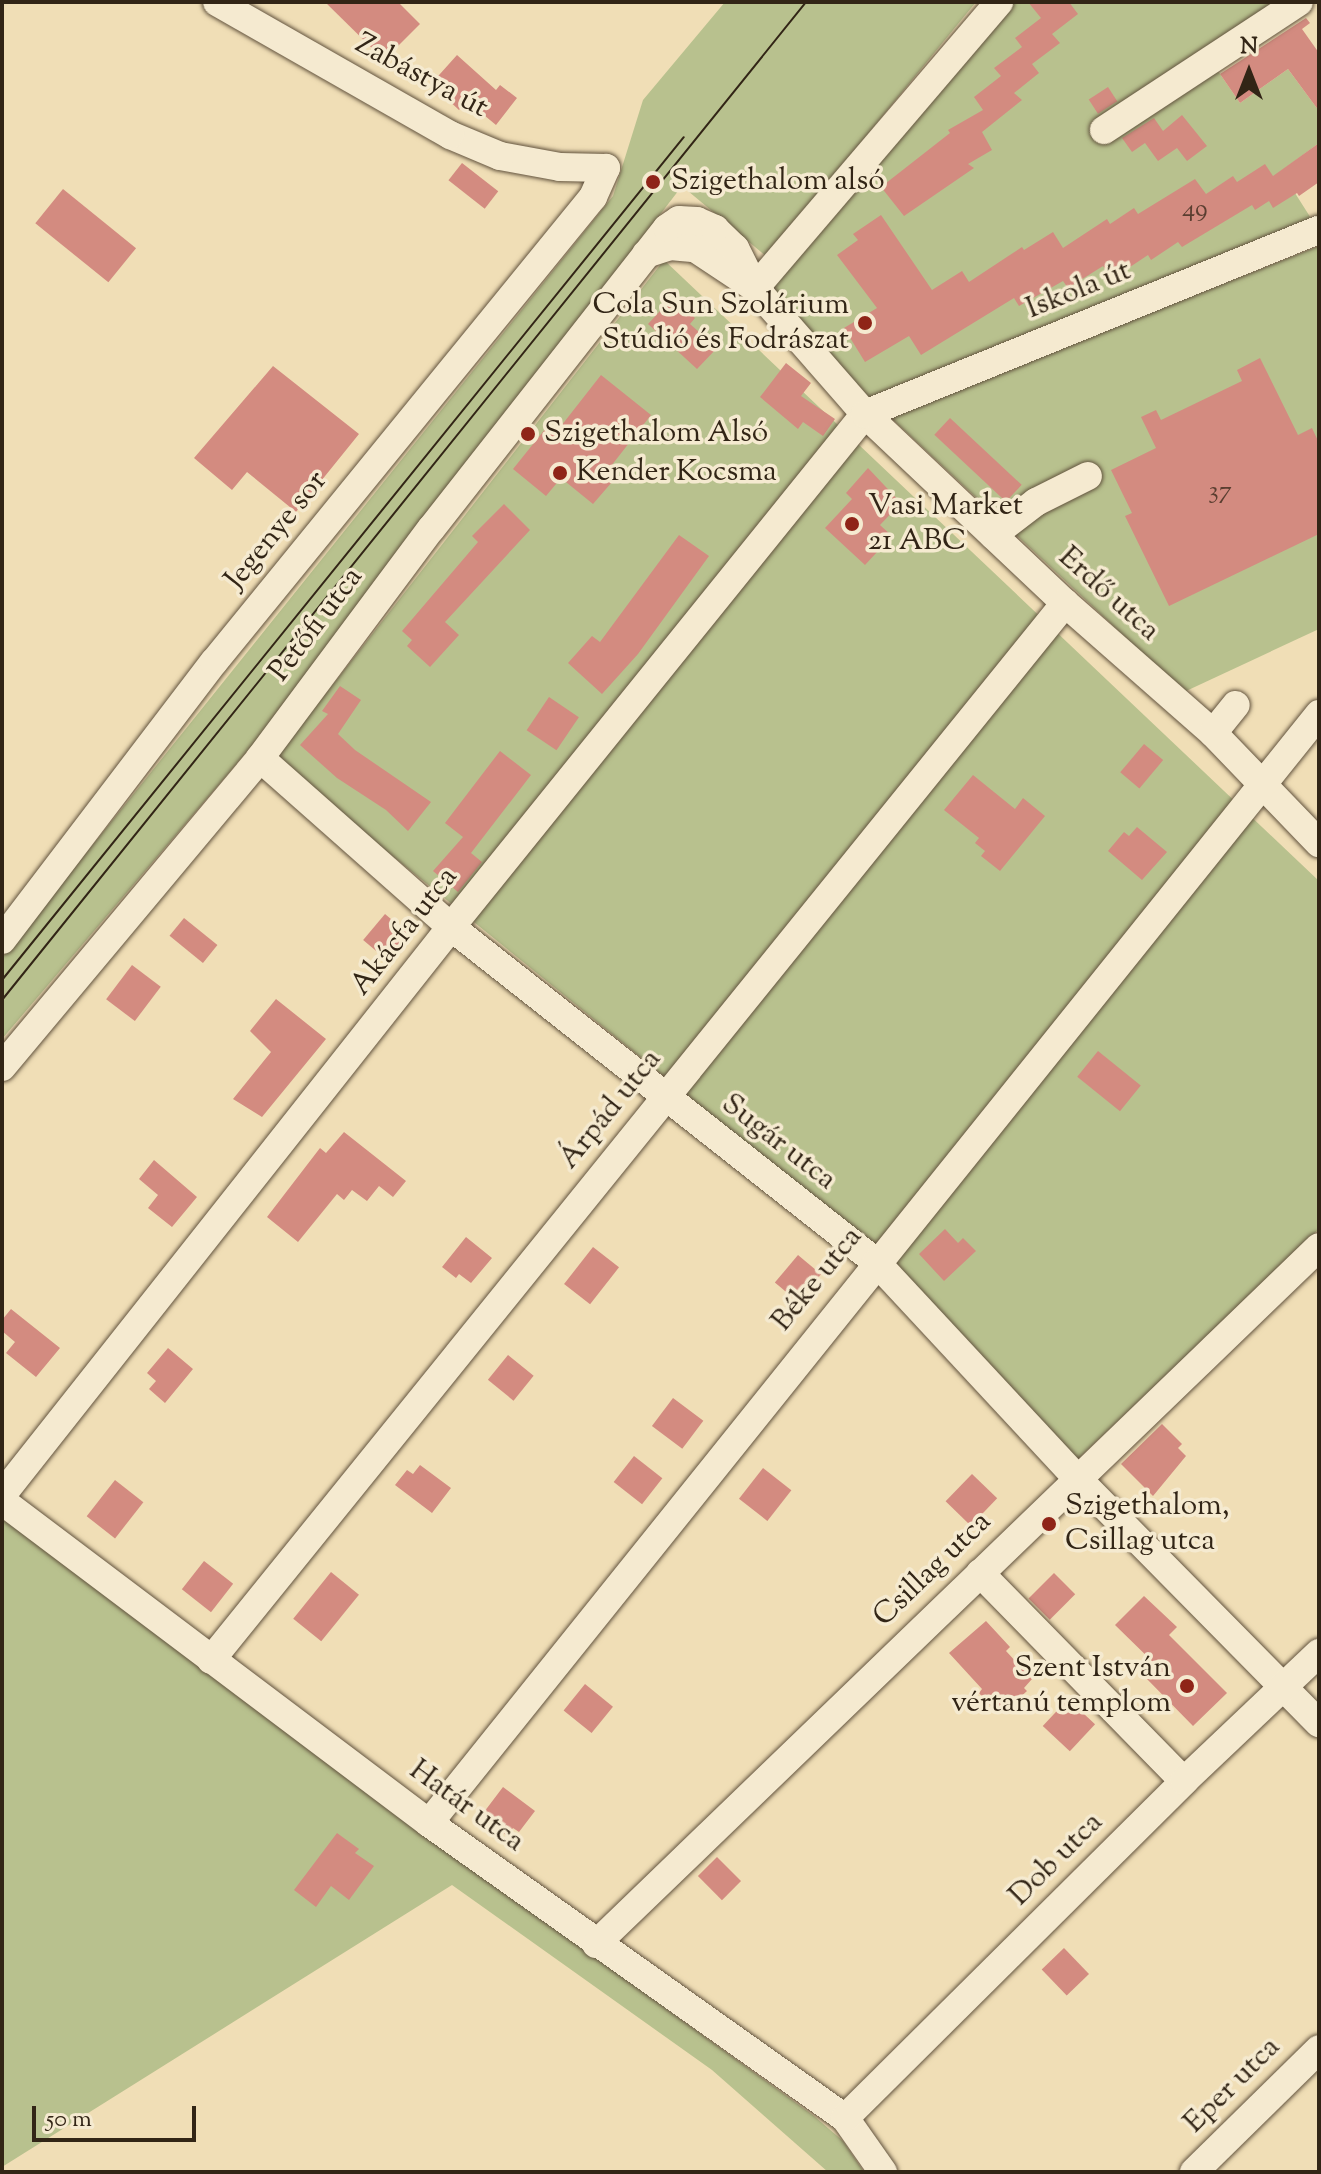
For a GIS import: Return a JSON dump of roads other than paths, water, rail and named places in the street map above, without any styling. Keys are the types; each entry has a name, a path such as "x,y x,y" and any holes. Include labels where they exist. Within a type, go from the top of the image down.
{"street":[{"name":"Zabástya út","path":"217,2 450,135 500,156 560,167 606,168"},
{"path":"755,288 999,2"},
{"path":"1104,130 1299,2"},
{"name":"Jegenye sor","path":"2,940 214,662 593,197 606,168"},
{"name":"Erdő utca","path":"673,224 706,224 725,238 741,258 755,288"},
{"name":"Petőfi utca","path":"2,1067 260,758 431,529 646,254 673,224"},
{"name":"Iskola út","path":"865,414 1319,230"},
{"name":"Erdő utca","path":"646,254 670,246 695,248 755,288 865,414 1065,603 1213,733 1319,843"},
{"name":"Akácfa utca","path":"2,1498 451,927 865,414"},
{"path":"993,535 1036,502 1088,476"},
{"name":"Árpád utca","path":"211,1660 1065,603"},
{"path":"1213,733 1236,705"},
{"name":"Béke utca","path":"429,1823 876,1262 1319,714"},
{"name":"Sugár utca","path":"260,758 451,927 876,1262 1078,1479 1319,1723"},
{"name":"Csillag utca","path":"596,1944 1319,1247"},
{"name":"Határ utca","path":"2,1498 429,1823 845,2118 883,2172"},
{"path":"980,1573 1184,1781"},
{"name":"Dob utca","path":"845,2118 1184,1781 1319,1653"},
{"name":"Eper utca","path":"1194,2172 1319,2049"}],"tram line":[{"path":"2,1000 806,2"},
{"path":"2,980 684,137"}],"place":[{"name":"Szigethalom alsó","path":"653,182"},
{"name":"Cola Sun Szolárium Stúdió és Fodrászat","path":"865,323"},
{"name":"Szigethalom Alsó","path":"528,434"},
{"name":"Kender Kocsma","path":"560,473"},
{"name":"Vasi Market 21 ABC","path":"852,524"},
{"name":"Szigethalom, Csillag utca","path":"1049,1524"},
{"name":"Szent István vértanú templom","path":"1187,1686"}]}
